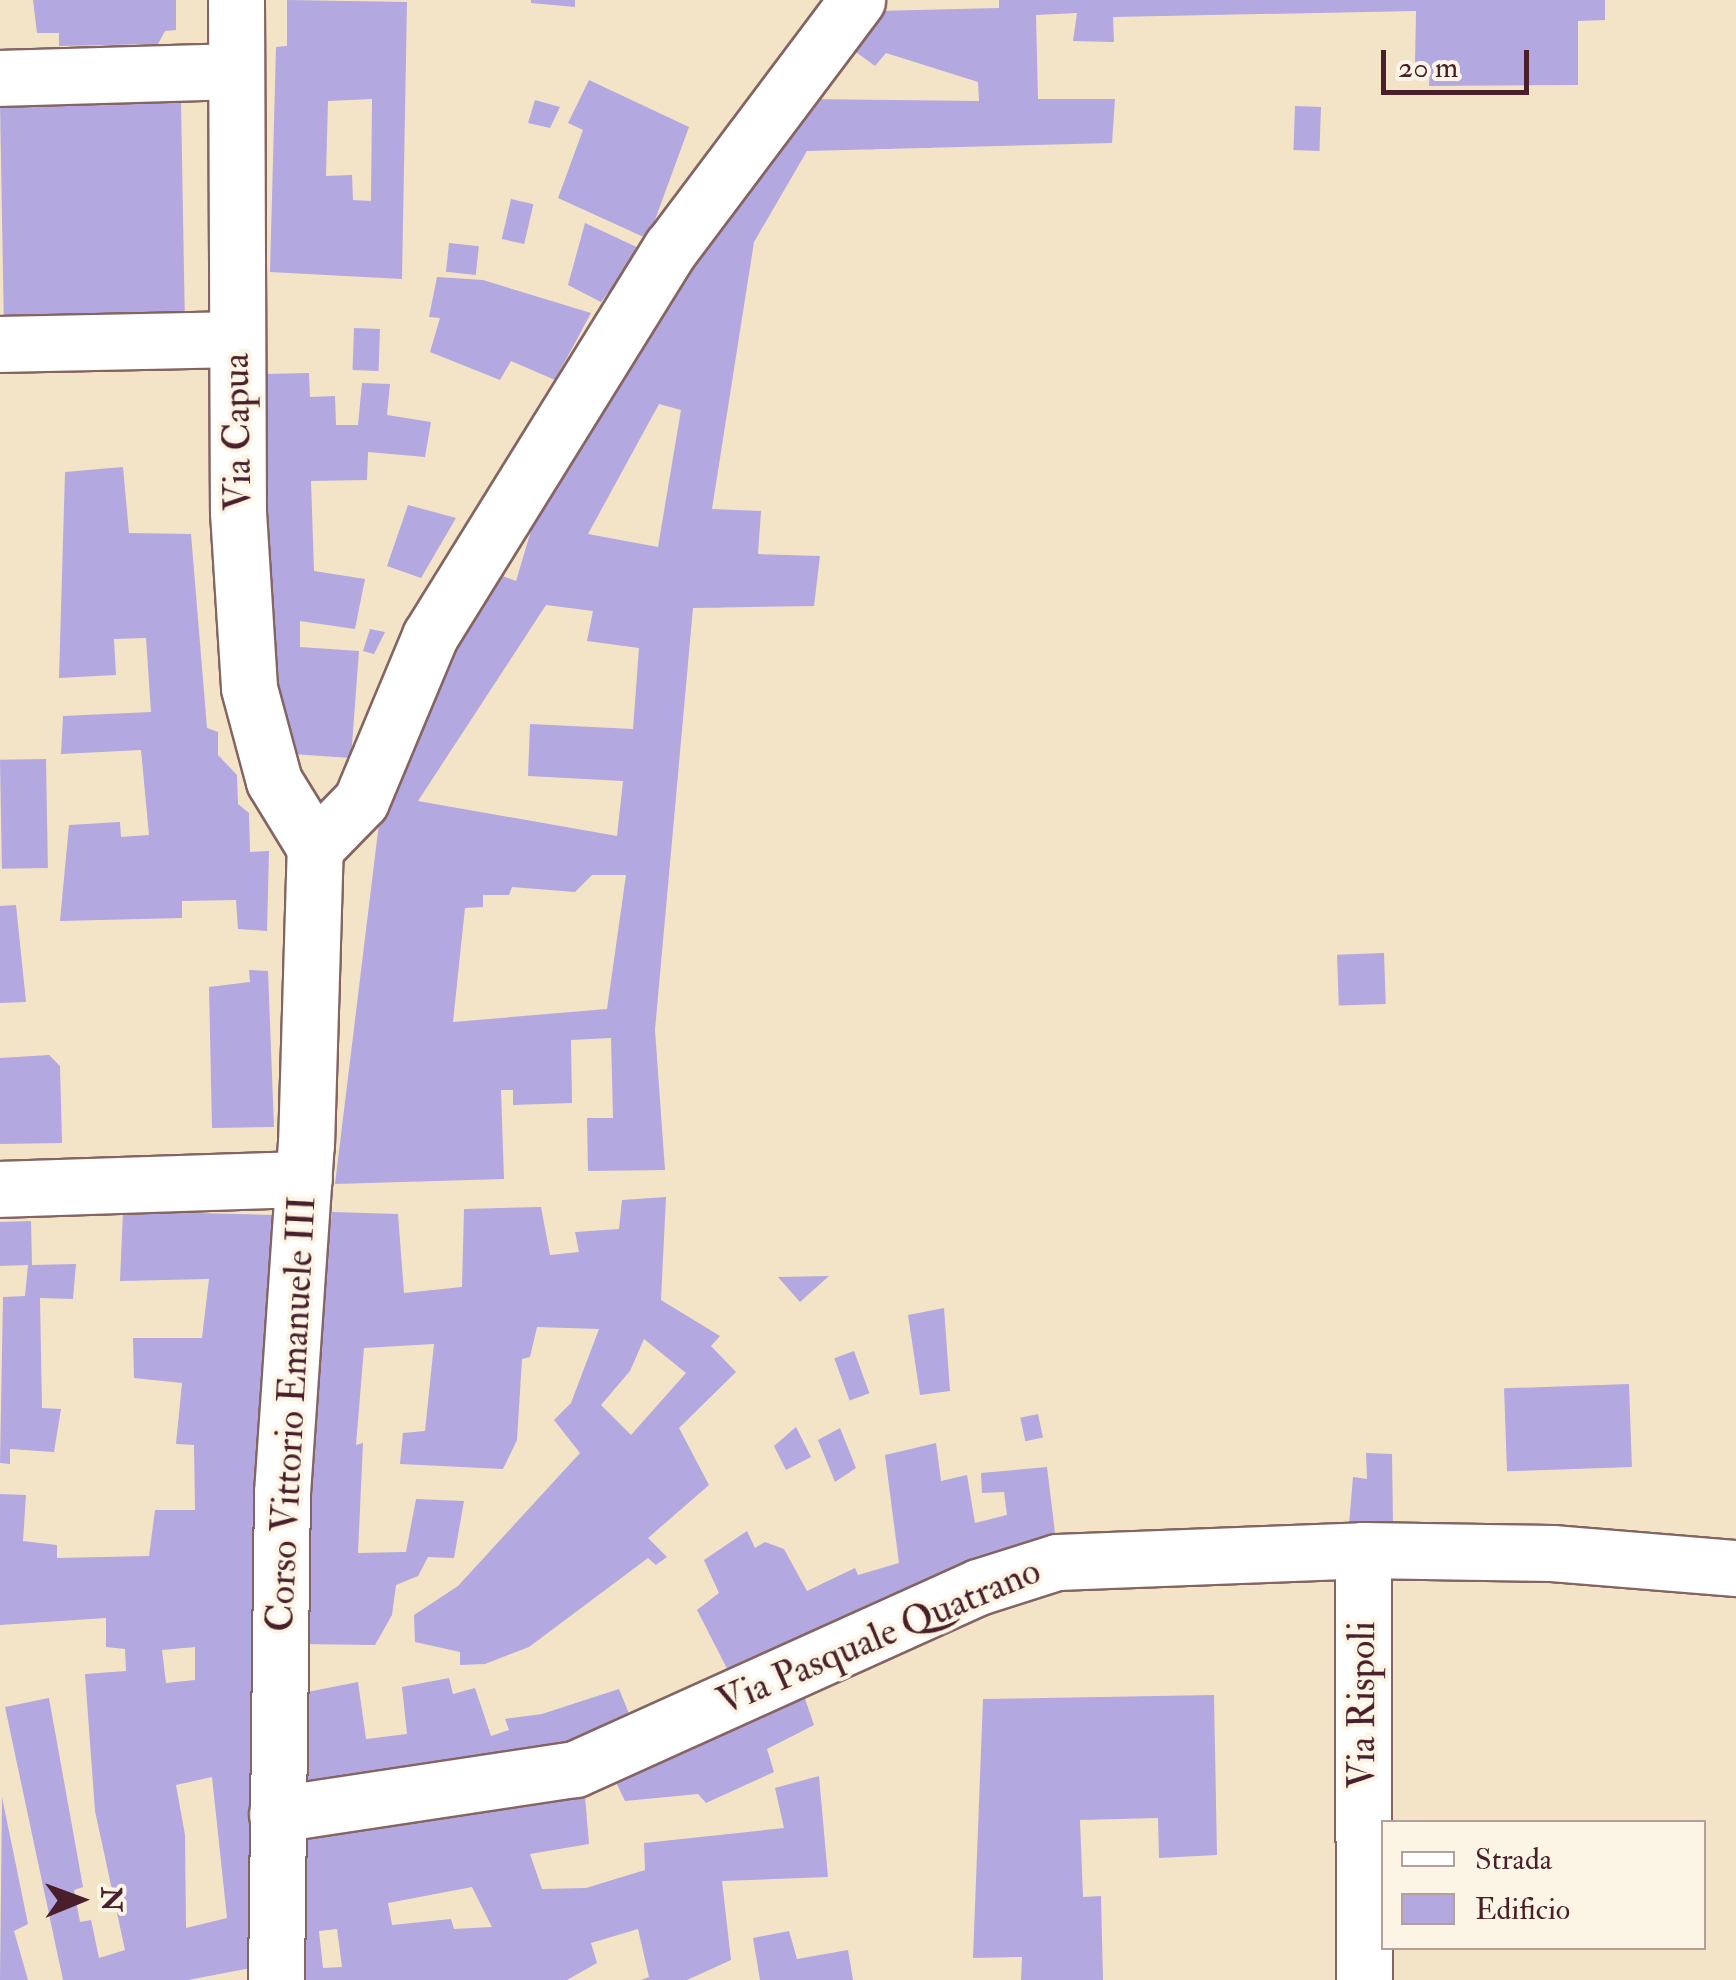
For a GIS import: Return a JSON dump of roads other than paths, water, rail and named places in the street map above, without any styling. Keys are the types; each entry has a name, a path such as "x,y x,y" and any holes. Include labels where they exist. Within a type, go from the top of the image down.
{"street":[{"name":"Via Capua","path":"236,0 236,339 249,688 274,781 315,848"},
{"path":"315,848 361,801 430,636 671,248 857,0"},
{"path":"0,78 236,72"},
{"path":"0,344 236,339"},
{"name":"Corso Vittorio Emanuele III","path":"276,1980 282,1492 304,1179 315,848"},
{"path":"0,1189 304,1179"},
{"name":"Via Pasquale Quatrano","path":"277,1814 575,1769 978,1588 1057,1562 1363,1550 1552,1553 1736,1568"},
{"name":"Via Rispoli","path":"1363,1550 1364,1980"}]}
